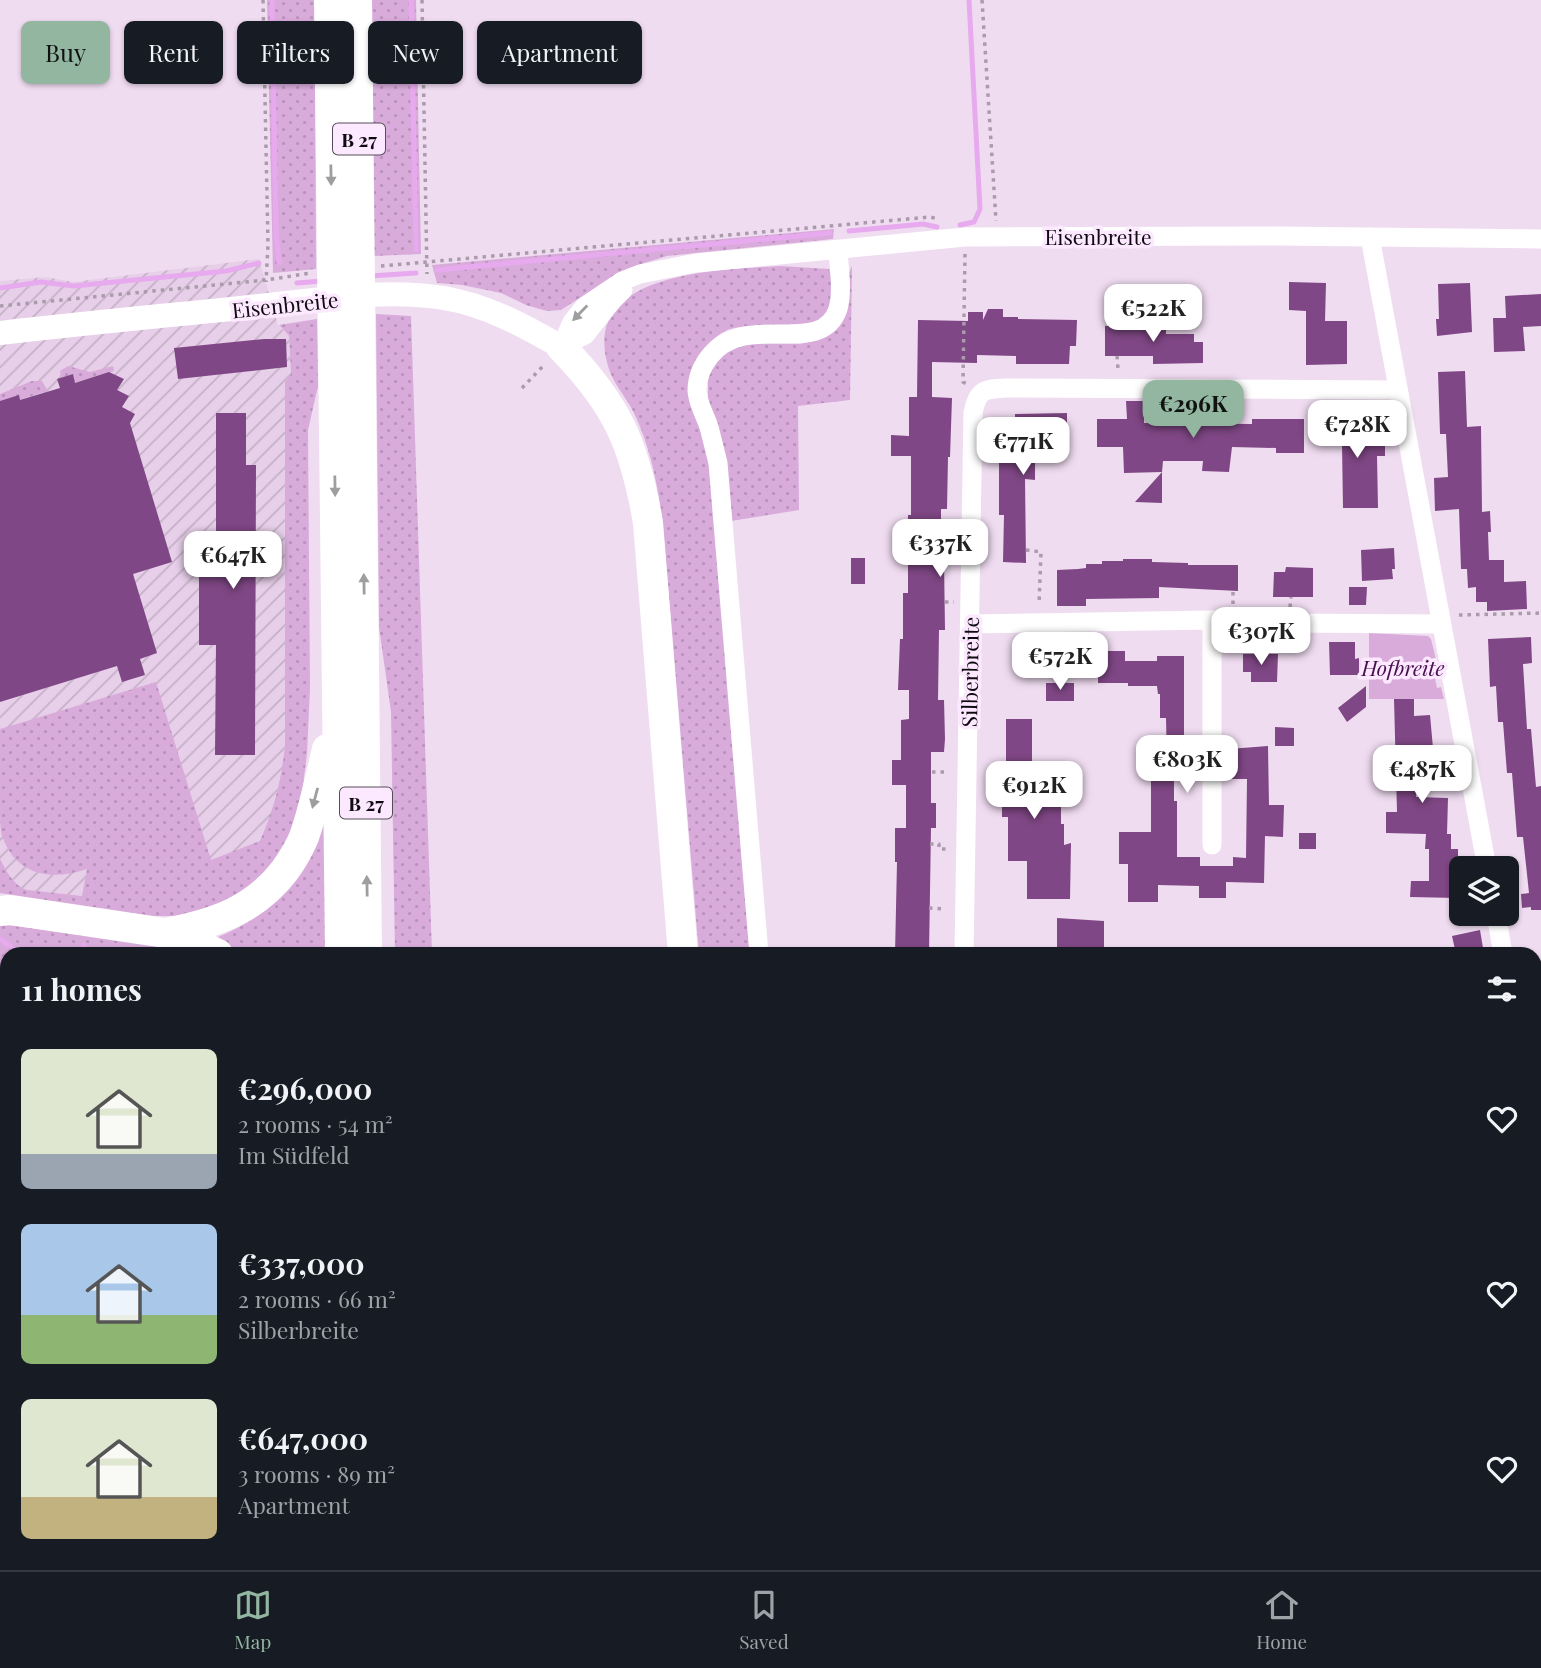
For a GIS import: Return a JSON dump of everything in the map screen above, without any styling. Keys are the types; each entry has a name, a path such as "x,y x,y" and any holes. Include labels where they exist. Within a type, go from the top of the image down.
{"highway":[{"name":"B 27","path":"329,0 346,234"},
{"name":"B 27","path":"357,0 346,234 347,360 367,947"},
{"path":"561,347 606,399 631,448 641,481 648,523 682,947"},
{"name":"B 27","path":"340,947 338,708 347,360"},
{"path":"165,933 208,924 238,912 267,892 281,875 303,839 338,708"},
{"path":"3,909 165,933 203,947"}],"main road":[{"name":"Eisenbreite","path":"0,333 316,300 416,294 448,298 496,313 561,347"}],"street":[{"name":"Eisenbreite","path":"561,347 585,335 611,301 626,288 657,271 696,263 965,237 1541,239"},
{"path":"1370,237 1485,856"},
{"path":"758,947 718,463 699,402 698,379 702,368 718,347 737,336 752,333 810,333 831,321 839,300 838,250"},
{"path":"980,393 989,389 1007,388 1397,390"},
{"name":"Silberbreite","path":"964,947 973,413 976,398 980,393"},
{"path":"1212,620 1212,845"},
{"path":"970,624 1440,620"},
{"path":"1498,926 1502,947"}],"path":[{"path":"262,0 268,245 266,280"},
{"path":"422,0 428,262"},
{"path":"982,0 997,237"},
{"path":"377,267 930,217 944,221 965,237 963,382 980,393"},
{"path":"0,306 314,273"},
{"path":"522,388 561,347"},
{"path":"1027,550 1041,552 1039,624"},
{"path":"1440,620 1541,613"}],"shaded area":[{"path":"259,259 278,325 289,336 291,374 285,383 285,745 281,783 260,841 152,901 0,893 0,281 46,277 73,282"}],"green space":[{"path":"267,0 315,0 315,21 267,21"},
{"path":"372,0 416,0 416,21 372,21"},
{"path":"269,84 315,84 316,269 273,273"},
{"path":"373,84 418,84 421,254 374,256"},
{"path":"834,229 833,239 667,256 638,265 606,281 561,310 547,311 501,293 437,283 432,265"},
{"path":"781,266 829,269 832,279 828,311 817,322 807,326 749,327 725,331 714,339 699,357 752,947 698,947 661,511 645,440 634,413 608,366 605,334 615,310 635,293 693,274"},
{"path":"852,266 850,400 798,406 799,510 731,521 708,407 708,376 716,360 732,348 747,343 800,344 819,340"},
{"path":"376,314 411,316 432,947 395,947 391,712 379,627"},
{"path":"317,319 318,386 308,430 310,689 307,754 301,800 277,859 265,875 241,895 213,908 185,916 153,916 0,893 0,859 14,881 27,890 82,896 87,869 60,875 47,874 35,872 14,858 0,825 0,729 156,682 211,860 260,841 277,794 285,745 285,382 291,374 289,336 279,325"},
{"path":"68,366 90,372 113,366 114,371 75,383 73,374 61,378 60,371"},
{"path":"32,381 42,381 48,391 0,406 0,394"},
{"name":"Hofbreite","path":"1369,633 1428,636 1439,672 1434,673 1437,688 1441,687 1444,699 1369,699"},
{"path":"325,813 327,947 229,947 216,938 273,905 301,874 320,835"},
{"path":"0,924 162,947 0,947"}],"building":[{"path":"1289,282 1326,283 1325,321 1347,321 1347,364 1306,365 1306,311 1289,310"},
{"path":"1470,283 1472,332 1437,336 1438,284"},
{"path":"1541,294 1541,326 1523,327 1525,351 1494,352 1493,318 1506,318 1505,296"},
{"path":"988,309 1003,309 1003,317 1077,320 1076,346 1070,346 1069,364 1016,364 1016,356 977,355 977,363 932,362 932,397 952,398 947,509 941,509 945,630 939,630 938,700 944,700 945,739 944,752 931,752 931,803 936,803 936,828 931,828 929,947 895,947 895,828 906,828 906,785 892,785 892,760 901,760 901,720 909,719 909,690 898,690 900,639 903,639 903,593 908,593 911,456 891,456 891,435 909,436 909,397 917,397 918,320 968,321 968,312 983,312 983,320"},
{"path":"1166,325 1166,334 1194,334 1194,342 1203,342 1203,363 1153,364 1153,356 1105,356 1105,326"},
{"path":"286,339 287,367 178,379 174,348"},
{"path":"1465,371 1467,427 1481,426 1482,512 1490,511 1489,560 1504,560 1504,582 1526,581 1527,609 1487,611 1487,602 1476,602 1476,587 1468,588 1467,569 1461,569 1459,509 1435,511 1434,478 1448,477 1446,434 1440,434 1438,372"},
{"path":"109,372 124,379 117,390 129,396 122,407 135,414 130,423 172,562 133,574 157,653 140,659 145,675 122,682 117,666 0,702 0,401 19,395 20,400 60,388 57,379 73,374 75,383"},
{"path":"1126,401 1144,401 1144,423 1252,424 1252,419 1304,419 1304,453 1276,453 1276,448 1232,447 1229,472 1202,471 1203,461 1163,461 1162,472 1124,473 1123,447 1097,447 1097,419 1127,419"},
{"path":"1333,411 1361,411 1364,441 1385,440 1385,456 1377,456 1378,508 1343,508 1342,445 1332,444"},
{"path":"216,413 246,413 246,465 256,465 255,755 215,755 216,645 199,645 199,569 216,569"},
{"path":"1067,413 1067,434 1045,434 1045,449 1035,449 1035,480 1025,479 1026,563 1003,562 1004,515 999,515 999,459 1015,459 1015,414"},
{"path":"1162,472 1162,503 1135,502"},
{"path":"1394,548 1393,579 1362,581 1361,550"},
{"path":"851,558 865,558 865,584 851,584"},
{"path":"1152,559 1152,562 1188,565 1238,565 1238,591 1159,587 1159,598 1086,599 1086,606 1057,606 1057,570 1086,568 1086,564 1102,564 1102,561"},
{"path":"1286,567 1313,568 1313,597 1273,597 1274,572 1285,572"},
{"path":"1349,587 1367,587 1366,605 1349,605"},
{"path":"1531,637 1532,663 1523,664 1527,729 1531,729 1536,787 1541,786 1541,910 1522,908 1521,894 1529,893 1523,837 1517,837 1512,773 1507,773 1503,722 1498,722 1496,686 1490,687 1488,639"},
{"path":"1032,641 1055,641 1055,668 1032,668"},
{"path":"1329,642 1355,642 1359,675 1330,675"},
{"path":"1098,651 1125,651 1125,661 1157,661 1157,656 1184,656 1184,735 1192,735 1192,765 1174,765 1177,857 1200,857 1200,866 1233,866 1233,857 1246,858 1247,779 1229,779 1229,749 1268,746 1269,805 1284,805 1283,837 1265,836 1264,883 1226,882 1226,898 1199,898 1199,886 1158,885 1158,902 1128,902 1128,864 1119,864 1119,832 1151,832 1151,765 1167,765 1166,718 1160,718 1160,694 1157,686 1098,683"},
{"path":"1243,654 1278,654 1277,682 1251,682 1251,672 1243,672"},
{"path":"1046,683 1074,683 1074,701 1046,701"},
{"path":"1366,686 1366,707 1347,722 1338,708"},
{"path":"1394,699 1414,699 1414,716 1430,715 1434,759 1415,759 1416,797 1448,798 1447,834 1451,834 1451,849 1458,849 1458,856 1449,856 1449,898 1410,897 1411,881 1429,881 1429,849 1425,849 1426,834 1386,833 1386,812 1397,812"},
{"path":"1006,719 1032,719 1032,794 1061,794 1064,845 1071,843 1070,899 1027,899 1027,861 1008,861 1008,817 1002,817 1002,784 1006,784"},
{"path":"1275,727 1294,728 1294,746 1275,746"},
{"path":"1299,833 1316,833 1316,849 1299,849"},
{"path":"1057,918 1104,921 1104,947 1057,947"},
{"path":"1480,930 1483,947 1454,947 1452,936"}],"waterway":[{"path":"272,0 276,232 279,263"},
{"path":"411,0 416,250"},
{"path":"960,225 974,222 980,209 969,0"},
{"path":"849,231 923,224 937,227"},
{"path":"437,270 830,233"},
{"path":"0,288 41,282 74,286 226,271 259,263"},
{"path":"370,276 416,273"},
{"path":"297,283 322,281"},
{"path":"0,939 11,947"}]}
